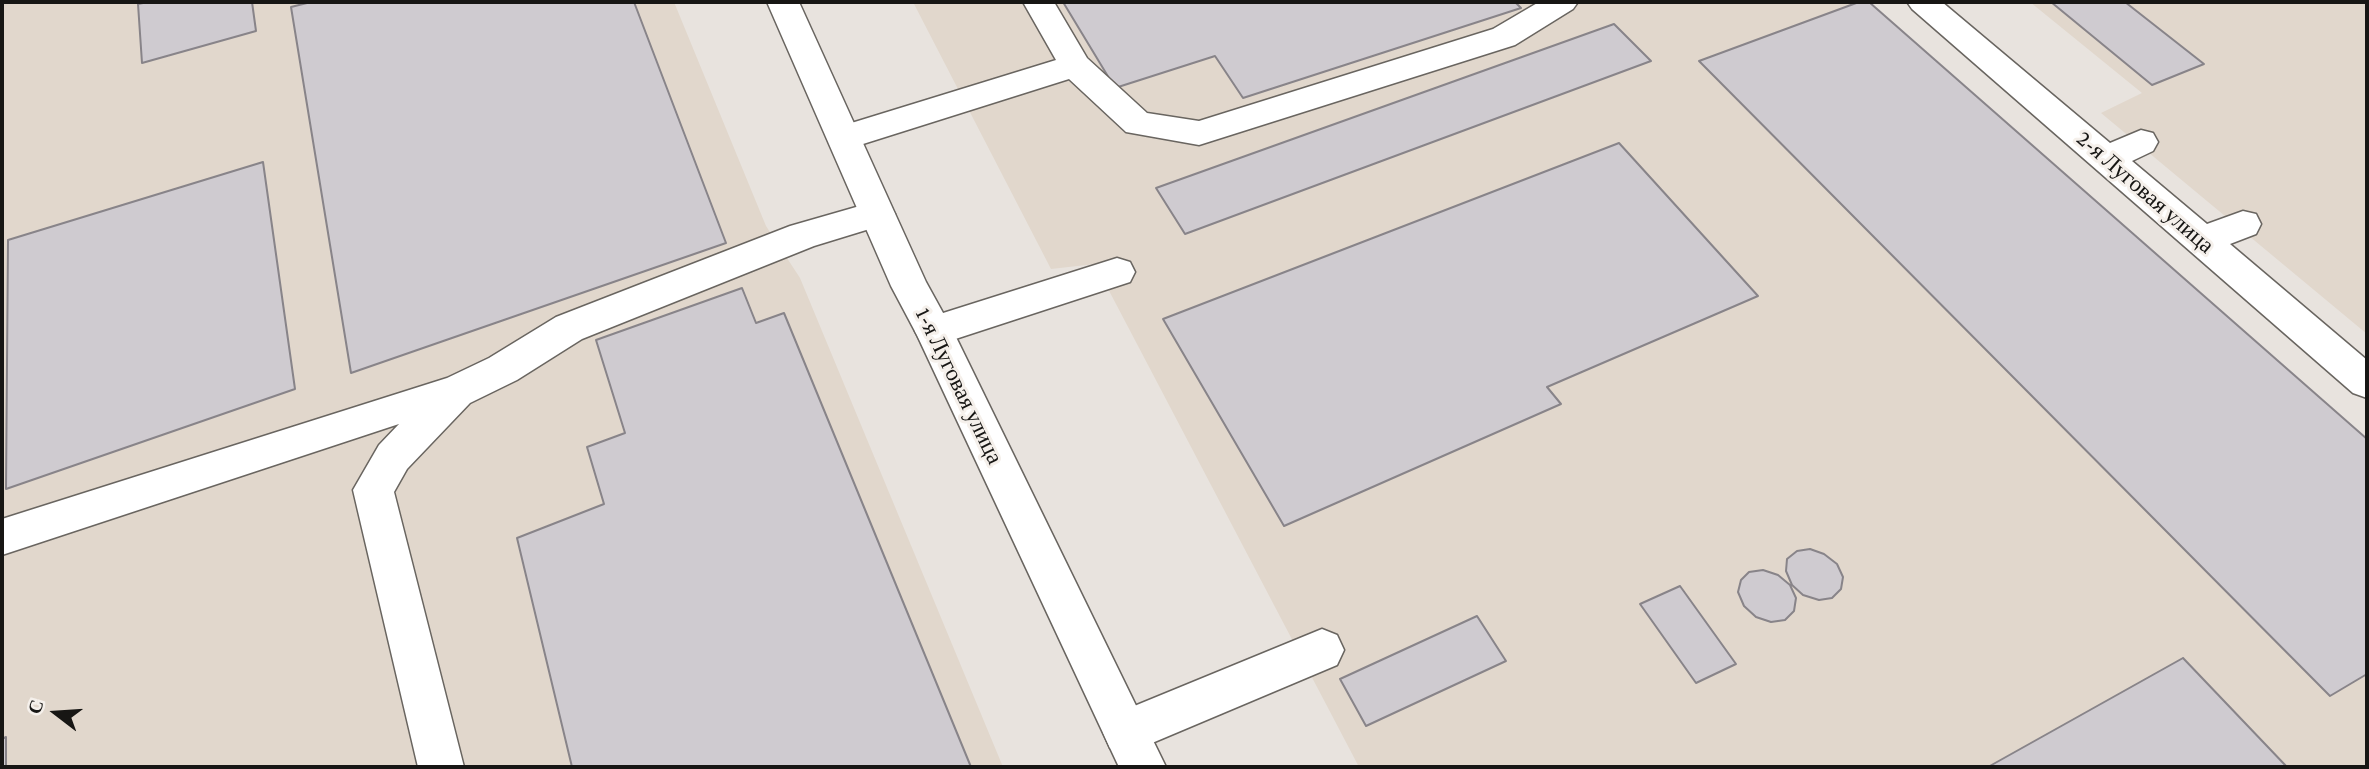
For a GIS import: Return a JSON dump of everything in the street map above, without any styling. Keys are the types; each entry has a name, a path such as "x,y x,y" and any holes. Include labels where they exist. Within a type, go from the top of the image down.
{"main road":[{"name":"1-я Луговая улица","path":"783,2 909,286 934,331 1134,750"},
{"path":"1039,2 1075,66 1138,124 1199,133 1504,37 1562,2"},
{"name":"2-я Луговая улица","path":"1943,7 2106,159 2367,382"},
{"path":"844,138 1075,66"},
{"path":"2106,159 2141,142"},
{"path":"2,537 395,409 456,392 503,369 569,328 803,236 877,214"},
{"path":"2203,241 2242,224"},
{"path":"934,331 1117,272"},
{"path":"440,767 373,490 393,457 456,392"},
{"path":"1134,750 1322,650"}],"shaded area":[{"path":"2,2 674,2 766,226 800,278 1003,767 2,767"},
{"path":"913,2 1861,2 2367,450 2367,767 1359,767 1095,264 1051,269"},
{"path":"2030,2 2367,2 2367,334 2101,113 2142,93"}],"building":[{"path":"252,2 256,31 142,63 138,4"},
{"path":"311,2 634,2 726,243 351,373 291,7"},
{"path":"1063,2 1515,2 1521,8 1243,98 1215,56 1115,88"},
{"path":"1859,2 1869,2 2367,439 2367,674 2330,696 1699,61"},
{"path":"2051,2 2125,2 2204,64 2152,85"},
{"path":"1614,24 1651,61 1185,234 1156,188"},
{"path":"1619,143 1758,296 1547,387 1561,404 1284,526 1163,319"},
{"path":"263,162 295,389 6,489 8,240"},
{"path":"742,288 756,323 784,313 971,767 572,767 517,538 604,504 587,447 625,433 596,340"},
{"path":"1810,549 1824,554 1837,564 1843,577 1841,589 1832,598 1819,600 1803,595 1792,585 1786,571 1787,559 1797,551"},
{"path":"1763,570 1778,575 1790,585 1796,598 1794,611 1785,620 1771,622 1756,617 1744,606 1738,592 1741,580 1749,572"},
{"path":"1680,586 1736,664 1696,683 1640,604"},
{"path":"1477,616 1506,661 1366,726 1340,679"},
{"path":"2183,658 2287,767 1988,767"},
{"path":"6,737 6,767 2,767 2,739"}]}
